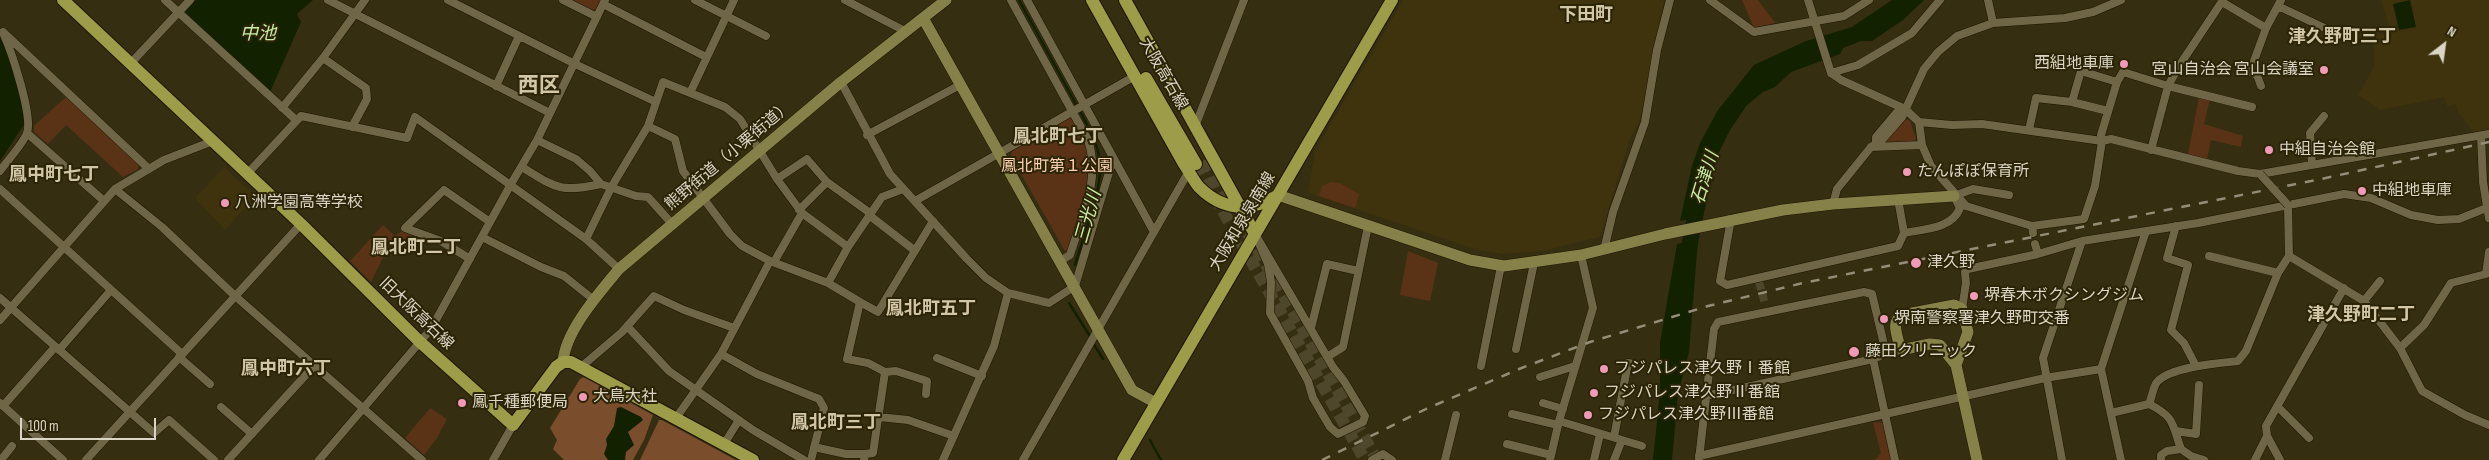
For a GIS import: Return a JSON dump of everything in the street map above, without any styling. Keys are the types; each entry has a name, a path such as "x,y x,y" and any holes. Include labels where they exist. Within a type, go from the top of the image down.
{"main road":[{"name":"旧大阪高石線","path":"63,0 301,224 420,342 513,425"},
{"path":"1092,0 1135,76 1197,165 1200,187 1221,202 1235,208 1261,205 1278,195"},
{"name":"大阪高石線","path":"1102,0 1197,165"},
{"name":"大阪高石線","path":"1117,0 1197,165"},
{"path":"1125,0 1256,234"},
{"name":"大阪和泉泉南線","path":"1123,460 1392,0"},
{"path":"513,425 556,367 563,362 571,362 753,460"}],"street":[{"path":"165,0 296,120"},
{"path":"130,64 190,0"},
{"path":"328,0 550,114"},
{"path":"282,108 323,58 366,0"},
{"path":"448,0 573,63 656,102"},
{"path":"563,0 597,16"},
{"path":"694,0 766,36"},
{"path":"690,93 734,0"},
{"path":"845,0 905,30"},
{"name":"熊野街道（小栗街道）","path":"563,362 572,336 594,300 619,269 841,82 905,30 946,0"},
{"path":"1011,0 1078,108 1113,159 1154,232"},
{"path":"1028,0 1078,108 1094,157 1094,172 1070,255 1060,261"},
{"path":"1196,124 1244,0"},
{"path":"1604,250 1613,212 1645,122 1657,50 1670,0"},
{"path":"1710,0 1754,32 1815,23 1844,16 1869,0"},
{"path":"1808,0 1829,70 1841,80 1919,122 1952,126 1982,124 2102,141 2111,139 2151,150 2260,174 2485,135 2483,182 2489,218"},
{"path":"1829,70 1858,65 1912,33 1940,0"},
{"path":"1988,0 1993,23"},
{"path":"1903,113 1924,69 1938,52 1957,36 1993,23 2065,18 2093,12 2121,0"},
{"path":"2151,150 2168,86 2178,66 2223,1 2266,28"},
{"path":"319,460 432,330 537,140 604,2 706,57"},
{"path":"2261,86 2257,75 2250,72 2266,28 2279,3 2333,32"},
{"path":"923,18 1075,286 1096,331 1132,390 1156,403"},
{"path":"0,171 27,133 28,119 14,60 2,30"},
{"path":"2,30 149,169"},
{"path":"496,86 519,36"},
{"path":"323,58 366,88 367,99 352,127"},
{"path":"2072,102 2081,70 2117,82"},
{"path":"1954,196 1966,206 2032,230 2084,219 2095,186 2102,141 2101,135 2117,82 2123,72 2168,86 2252,107"},
{"path":"914,201 1135,76"},
{"path":"586,239 612,186 648,126 663,82 724,107 740,119 800,212 848,246"},
{"path":"841,82 890,174 980,272 1008,294 1049,303 1075,286 1113,159"},
{"path":"867,134 960,85"},
{"path":"2029,130 2036,98 2072,102 2108,111"},
{"path":"1833,204 1837,189 1876,144 1876,137 1898,112 1903,113"},
{"path":"247,174 301,116 407,138 415,117 586,239 619,269"},
{"path":"2312,164 2310,133 2324,116"},
{"path":"1904,233 1946,224 1956,218 1960,208 1954,196 1931,166 1922,145 1919,122"},
{"path":"648,126 675,139 683,171 703,200 742,246 772,261 828,283 878,312 933,221"},
{"path":"27,133 104,201"},
{"path":"537,140 576,160 590,170 601,184"},
{"path":"0,320 115,189 164,160 213,142"},
{"path":"1876,144 1922,145"},
{"path":"777,179 807,159 828,182 914,250"},
{"path":"1023,460 1154,232 1197,165"},
{"path":"522,167 555,187 578,189 601,184 612,186 636,196 648,197 673,225"},
{"path":"2149,404 2155,384 2162,378 2196,366 2238,361 2246,351 2278,273 2289,256 2288,205 2260,174"},
{"path":"676,418 721,354 800,212 828,182"},
{"path":"0,189 111,290 210,384"},
{"path":"115,189 162,227 234,295 422,460"},
{"path":"828,283 848,246 882,197 903,189"},
{"path":"1278,195 1470,260 1501,266 1534,263 1581,255 1731,219 1833,204 1954,196 1973,189 2009,195"},
{"path":"470,259 441,241 405,228 444,190 490,222"},
{"path":"1956,365 1968,332 1962,309 1966,283 1965,272 1968,269 2038,254 2082,242 2344,194 2371,198 2411,215 2438,220 2459,219 2488,207"},
{"path":"1731,219 1720,281 1727,285 1898,246 1904,233 1898,199"},
{"path":"86,460 234,295 301,224"},
{"path":"1327,357 1343,347 1368,226"},
{"path":"2176,226 2167,258 2188,265 2171,330 2184,343 2196,366"},
{"path":"2121,460 2101,369 2146,231"},
{"path":"1256,234 1327,357 1344,380 1364,416 1363,422 1338,434 1330,427 1313,398 1308,382 1270,313 1271,282 1268,264 1256,234"},
{"path":"482,237 541,267 564,276 594,300"},
{"path":"2062,460 2045,378 2043,358 2082,242"},
{"path":"2035,244 2038,254"},
{"path":"2400,348 2424,325 2450,283 2467,281 2486,274 2489,252"},
{"path":"1507,444 1551,458 1559,423 1593,308 1581,255"},
{"path":"2209,256 2278,273"},
{"path":"2289,256 2364,301 2400,348 2422,391 2465,415 2489,423"},
{"path":"1516,349 1534,263"},
{"path":"1311,328 1327,264 1358,271"},
{"path":"1481,366 1501,266"},
{"path":"2364,301 2380,281"},
{"path":"2280,460 2267,436 2266,426 2344,288"},
{"path":"63,460 1,404 111,290"},
{"path":"1886,353 1872,294 1864,292 1766,308 1718,322 1714,328 1699,458 2045,378 2101,369"},
{"path":"943,460 982,376 1001,326 1008,294"},
{"path":"581,366 627,326 654,296 684,310 734,328"},
{"path":"0,298 154,433 169,420 214,460"},
{"path":"860,302 846,359 868,363 886,372 896,371 927,381 926,394"},
{"path":"1905,349 1899,344 1895,324 1902,315 1954,305 1962,309"},
{"path":"627,326 669,371 739,420 804,460"},
{"path":"1706,396 1873,359 1886,353 1930,344 1940,345 1956,365 1977,460"},
{"path":"721,354 757,374 819,399 824,408 811,460"},
{"path":"937,358 982,376"},
{"path":"1873,359 1895,460"},
{"path":"1614,437 1628,363 1633,364"},
{"path":"228,460 314,366"},
{"path":"1540,377 1576,366"},
{"path":"814,447 865,457 873,453 886,372"},
{"path":"2176,431 2196,434 2199,385"},
{"path":"1543,403 1563,409"},
{"path":"2111,413 2149,404 2169,417 2176,431 2181,449 2190,456 2204,460"},
{"path":"2277,406 2309,438"},
{"path":"222,408 252,434"},
{"path":"1512,414 1559,423 1642,446"},
{"path":"1445,460 1456,415"},
{"path":"878,418 908,420 954,436"},
{"path":"724,444 739,420"},
{"path":"494,460 513,425"},
{"path":"1594,460 1600,434"},
{"path":"2255,460 2267,436"},
{"path":"1614,460 1622,440"},
{"path":"1,460 12,446"},
{"path":"2161,460 2162,455 2167,451 2181,449"},
{"path":"1372,460 1383,454 1392,460"}],"shaded area":[{"path":"1403,0 1664,0 1640,120 1630,138 1600,237 1542,251 1503,254 1478,250 1308,193 1315,151"},
{"path":"2381,0 2489,0 2489,130 2474,132 2458,113 2456,104 2447,106 2444,97 2380,110 2358,95 2374,67 2374,33 2392,36"},
{"name":"八洲学園高等学校","path":"224,167 255,196 225,230 195,198"},
{"path":"584,377 653,415 644,440 633,460 564,460 553,449 557,440 550,428 580,379"},
{"path":"659,420 662,420 736,460 640,460"}],"green space":[{"path":"570,0 601,0 596,9 591,10"},
{"path":"1742,0 1758,0 1775,23 1754,28"},
{"path":"67,96 139,163 138,169 123,177 66,125 48,144 34,132 34,126"},
{"path":"2199,97 2210,99 2204,124 2243,136 2241,147 2211,140 2207,159 2188,154"},
{"name":"鳳北町第１公園","path":"1070,118 1074,120 1085,141 1091,165 1085,202 1069,250 1065,251 1011,156 1012,151"},
{"path":"1906,119 1910,121 1916,139 1914,142 1886,145 1885,142"},
{"path":"1331,182 1340,183 1359,194 1355,208 1319,196 1322,186"},
{"path":"383,225 394,235 371,282 350,261"},
{"path":"402,231 413,235 407,249 392,243 395,236"},
{"path":"1408,251 1438,263 1430,301 1400,295"},
{"path":"430,408 447,419 437,438 424,455 405,438"},
{"path":"1873,423 1883,423 1891,460 1875,460 1881,453"}],"water":[{"name":"中池","path":"196,0 313,0 297,14 301,22 270,92 185,12"},
{"path":"1892,0 1924,0 1903,20 1872,41 1861,41 1843,48 1840,54 1791,72 1775,87 1763,92 1747,105 1730,130 1717,156 1703,216 1680,221 1692,166 1700,143 1718,110 1754,65 1806,41 1852,27"},
{"path":"2410,0 2416,27 2399,30 2393,4"},
{"path":"0,34 20,87 25,123 0,161"},
{"path":"1698,240 1689,352 1678,394 1672,460 1653,460 1660,391 1660,343 1677,244"},
{"path":"621,407 641,417 643,420 628,432 634,445 626,452 625,460 608,460 604,454 607,445 606,439 614,426 617,408"}],"waterway":[{"name":"三光川","path":"1019,0 1077,106"},
{"name":"三光川","path":"1075,265 1095,200 1100,175 1098,150 1081,113"},
{"name":"石津川","path":"1686,262 1699,197"},
{"name":"三光川","path":"1069,303 1091,338"},
{"name":"三光川","path":"1093,343 1103,359"},
{"name":"三光川","path":"1150,440 1161,460"}],"tunnel":[{"path":"1206,159 1228,198"},
{"path":"1196,164 1365,460"},
{"path":"1248,233 1377,460"},
{"path":"1759,282 1765,304"}],"railway":[{"path":"1322,460 1426,409 1519,369 1590,342 1708,306 1803,283 2326,178 2489,142"}],"place":[{"name":"西組地車庫","path":"2124,64"},
{"name":"宮山自治会 宮山会議室","path":"2324,70"},
{"name":"中組自治会館","path":"2269,150"},
{"name":"たんぽぽ保育所","path":"1907,172"},
{"name":"中組地車庫","path":"2362,191"},
{"name":"八洲学園高等学校","path":"225,203"},
{"name":"津久野","path":"1916,263"},
{"name":"堺春木ボクシングジム","path":"1974,296"},
{"name":"堺南警察署津久野町交番","path":"1884,319"},
{"name":"藤田クリニック","path":"1854,352"},
{"name":"フジパレス津久野Ⅰ番館","path":"1604,369"},
{"name":"フジパレス津久野Ⅱ番館","path":"1594,393"},
{"name":"大鳥大社","path":"583,397"},
{"name":"鳳千種郵便局","path":"462,403"},
{"name":"フジパレス津久野Ⅲ番館","path":"1588,415"}],"district":[{"name":"下田町","path":"1586,15"},
{"name":"津久野町三丁","path":"2342,37"},
{"name":"西区","path":"539,87"},
{"name":"鳳北町七丁","path":"1058,137"},
{"name":"鳳中町七丁","path":"54,175"},
{"name":"鳳北町二丁","path":"416,248"},
{"name":"鳳北町五丁","path":"931,309"},
{"name":"津久野町二丁","path":"2361,315"},
{"name":"鳳中町六丁","path":"286,369"},
{"name":"鳳北町三丁","path":"836,423"}]}
